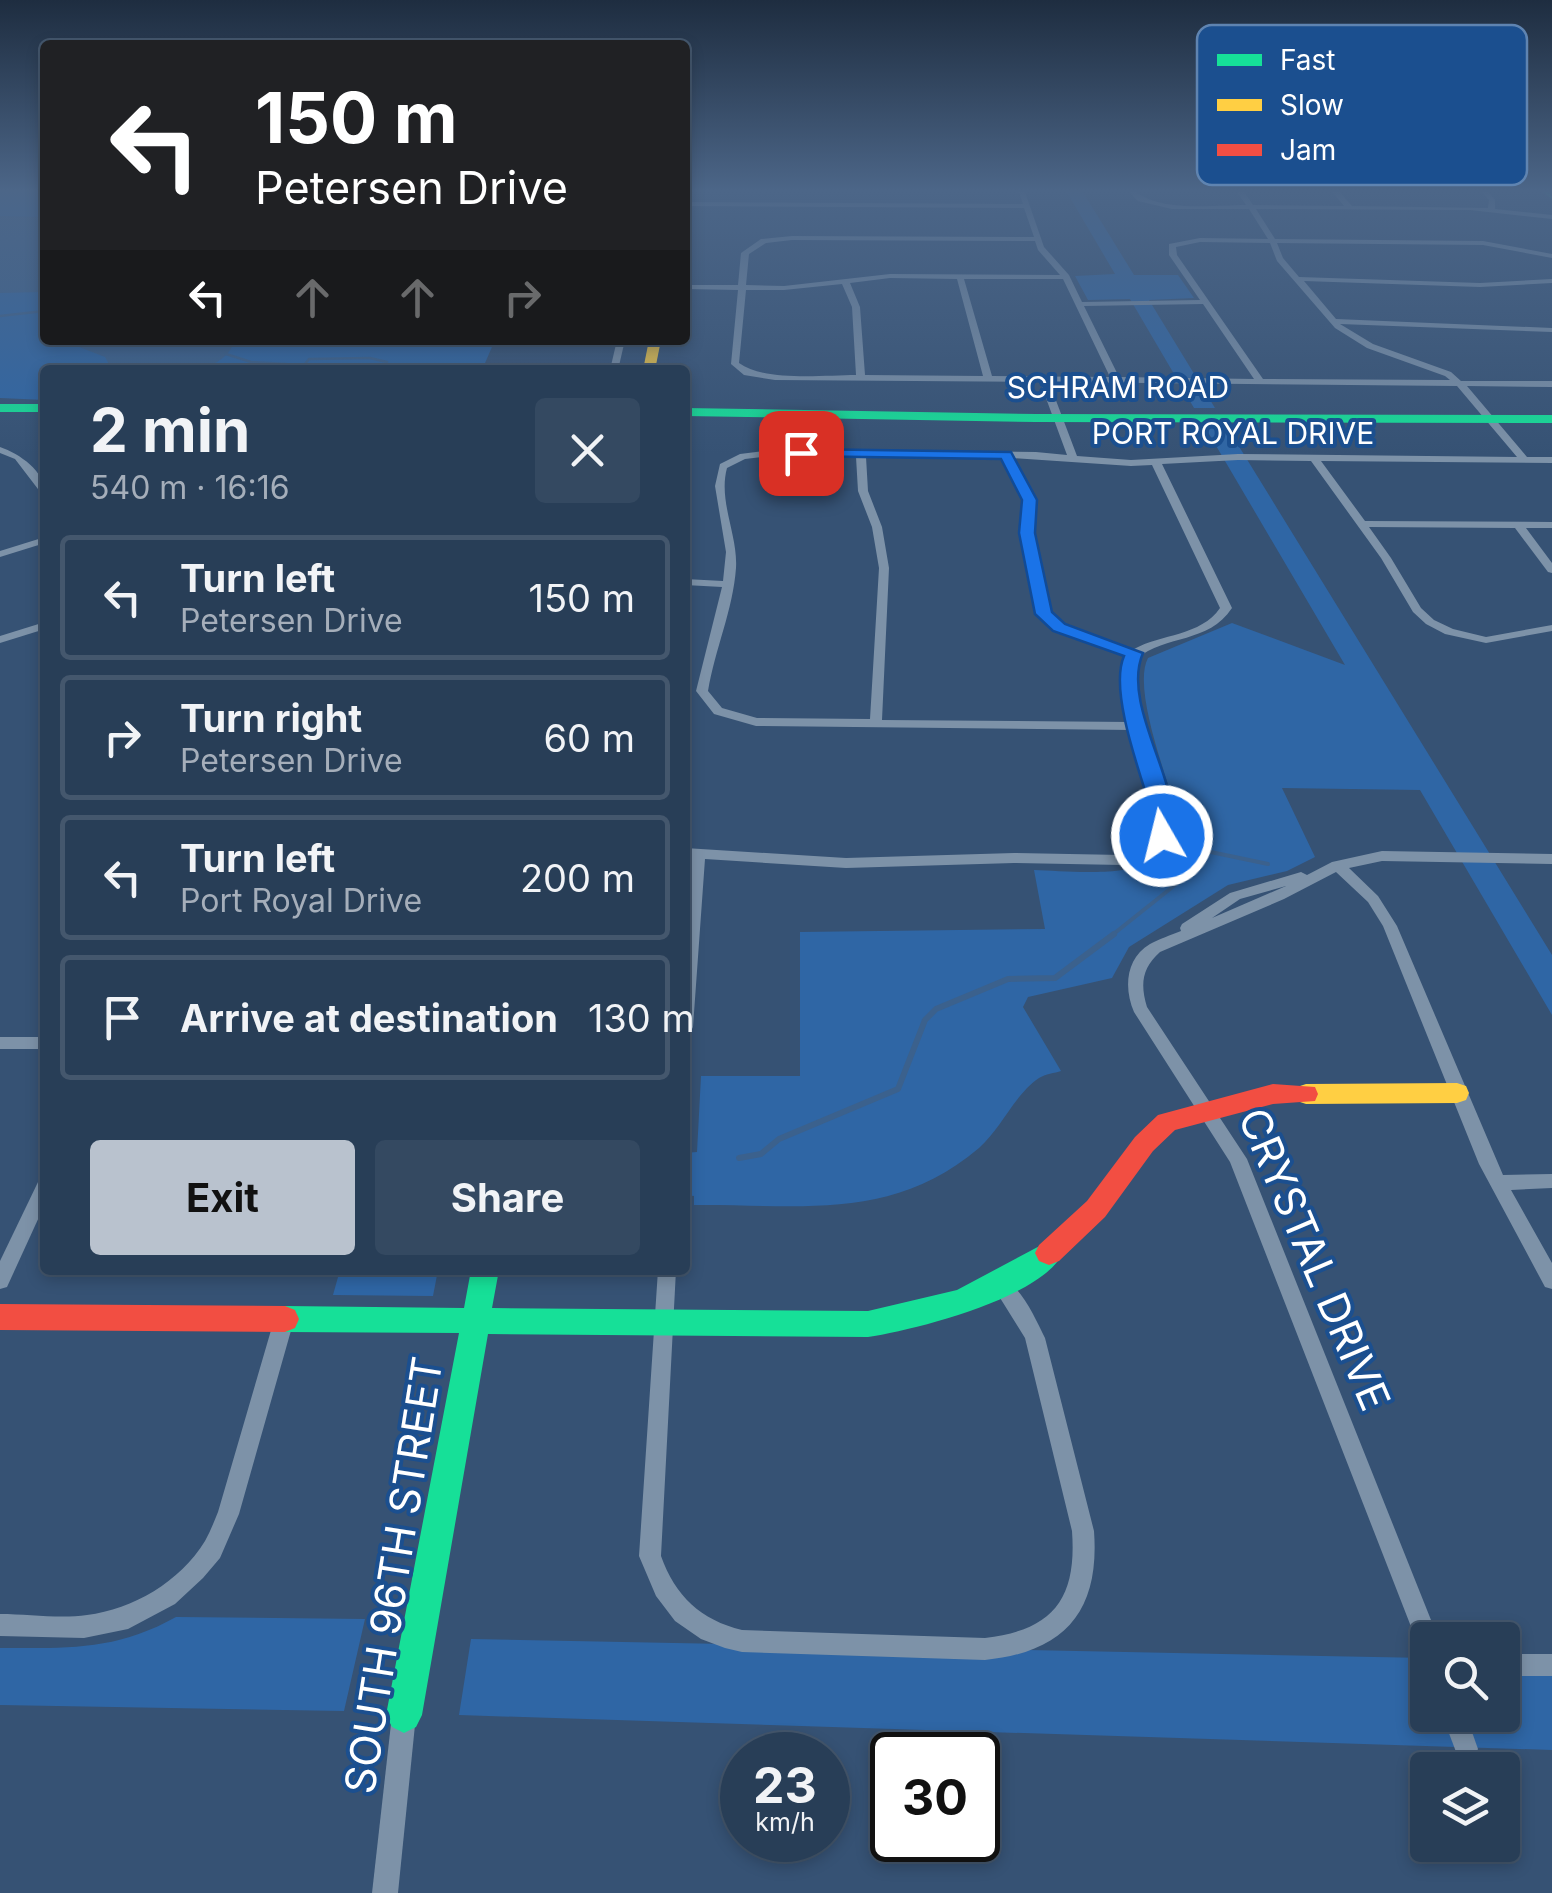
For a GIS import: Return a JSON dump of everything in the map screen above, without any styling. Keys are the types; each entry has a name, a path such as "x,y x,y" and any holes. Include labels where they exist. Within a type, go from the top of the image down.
{"main road":[{"path":"0,408 40,408"},
{"name":"SCHRAM ROAD","path":"690,412 1552,419"},
{"path":"0,1317 663,1323 897,1321 939,1311 1001,1285 1072,1234 1096,1209 1155,1131 1167,1122 1273,1094 1458,1093"},
{"name":"SOUTH 96TH STREET","path":"404,1716 484,1275"}],"street":[{"path":"743,277 736,366 767,377 1552,384"},
{"path":"690,287 950,277"},
{"path":"960,277 988,379"},
{"path":"1066,277 1116,380"},
{"path":"1189,277 1260,381"},
{"path":"1296,277 1333,321 1356,340 1436,368 1455,383"},
{"path":"1298,280 1382,279 1480,286 1552,281"},
{"path":"846,281 856,307 860,378"},
{"path":"1080,304 1206,302"},
{"path":"1333,321 1394,320 1552,330"},
{"path":"1044,380 1072,456"},
{"path":"1455,383 1455,390 1524,459"},
{"path":"1055,418 1052,428 1059,456"},
{"path":"1484,418 1510,459"},
{"path":"0,450 18,457 40,485"},
{"name":"PORT ROYAL DRIVE","path":"726,588 731,552 720,474 726,463 735,458 760,453 1072,456 1122,463 1314,458 1552,460"},
{"path":"861,454 863,490 878,527 884,568 876,723"},
{"path":"1006,455 1029,500 1027,533 1044,614 1059,628 1134,653 1216,622 1226,608 1156,462"},
{"path":"1314,458 1417,610 1438,627 1462,636 1498,640 1552,628"},
{"path":"1362,524 1552,525"},
{"path":"1518,525 1552,570"},
{"path":"0,554 40,542"},
{"path":"690,586 726,588 702,691 718,711 756,722 1137,726"},
{"path":"0,640 40,627"},
{"path":"690,883 691,854 846,863 1137,857 1162,836 1164,819 1130,698 1129,664 1134,653"},
{"name":"CRYSTAL DRIVE","path":"1420,1622 1244,1173 1136,996 1139,962 1178,936 1247,910 1338,865 1382,856 1552,859"},
{"path":"1338,865 1373,899 1390,926 1498,1183 1552,1281"},
{"path":"0,1043 40,1043"},
{"path":"1498,1183 1552,1181"},
{"path":"0,1281 40,1196"},
{"path":"667,1275 649,1535 656,1578 668,1598 684,1616 709,1632 761,1642 985,1649 1033,1640 1050,1630 1067,1612 1082,1580 1083,1531 1035,1338 1001,1285"},
{"path":"0,1625 84,1626 128,1618 168,1596 199,1566 212,1550 228,1514 284,1320"},
{"path":"1520,1666 1552,1665"},
{"name":"SOUTH 96TH STREET","path":"385,1893 404,1716"},
{"path":"1460,1732 1466,1749"}],"shaded area":[{"path":"0,277 40,277 40,345 493,345 484,365 40,365 40,400 0,398"},
{"path":"0,277 40,277 40,292 0,293"},
{"path":"1076,277 1180,277 1194,298 1149,300 1215,408 1194,408 1130,299 1088,300"},
{"path":"74,345 232,345 227,354 210,365 109,365 105,357"},
{"path":"1205,427 1227,427 1552,955 1552,1015 1420,790 1282,788 1315,857 1287,871 1228,885 1129,947 1112,978 1028,997 1023,1007 1061,1071 1030,1085 987,1140 946,1172 913,1188 844,1204 694,1205 694,1196 690,1196 690,1153 697,1152 701,1076 800,1076 800,932 1045,929 1034,870 1098,872 1143,866 1161,857 1174,844 1180,824 1148,715 1144,673 1148,658 1232,623 1345,665"},
{"path":"339,1275 437,1275 433,1296 333,1295"},
{"path":"176,1617 365,1619 344,1711 0,1705 0,1648 111,1642"},
{"path":"471,1639 1410,1658 1410,1732 1520,1732 1520,1659 1552,1660 1552,1750 459,1715"}],"waterway":[{"path":"0,316 40,311"},
{"path":"226,354 251,362 286,364"},
{"path":"305,364 309,359 370,358 387,362"},
{"path":"1198,861 1206,851 1268,864"},
{"path":"1111,936 1185,877"},
{"path":"739,1158 761,1154 779,1139 898,1089 925,1020 936,1009 1008,979 1055,978 1114,934"}],"traffic: fast":[{"path":"0,408 40,408"},
{"path":"690,412 1036,418 1552,419"},
{"path":"285,1319 868,1324 963,1301 1007,1281 1049,1253"},
{"path":"404,1715 484,1275"}],"traffic: slow":[{"path":"650,365 654,345"},
{"path":"1306,1094 1457,1093"}],"traffic: jam":[{"path":"1049,1253 1096,1209 1144,1144 1167,1122 1273,1094 1306,1094"},
{"path":"0,1317 285,1319"}],"route":[{"path":"801,453 1006,455 1029,500 1027,533 1044,614 1059,628 1134,653 1129,664 1130,698 1164,819 1162,836"}]}
